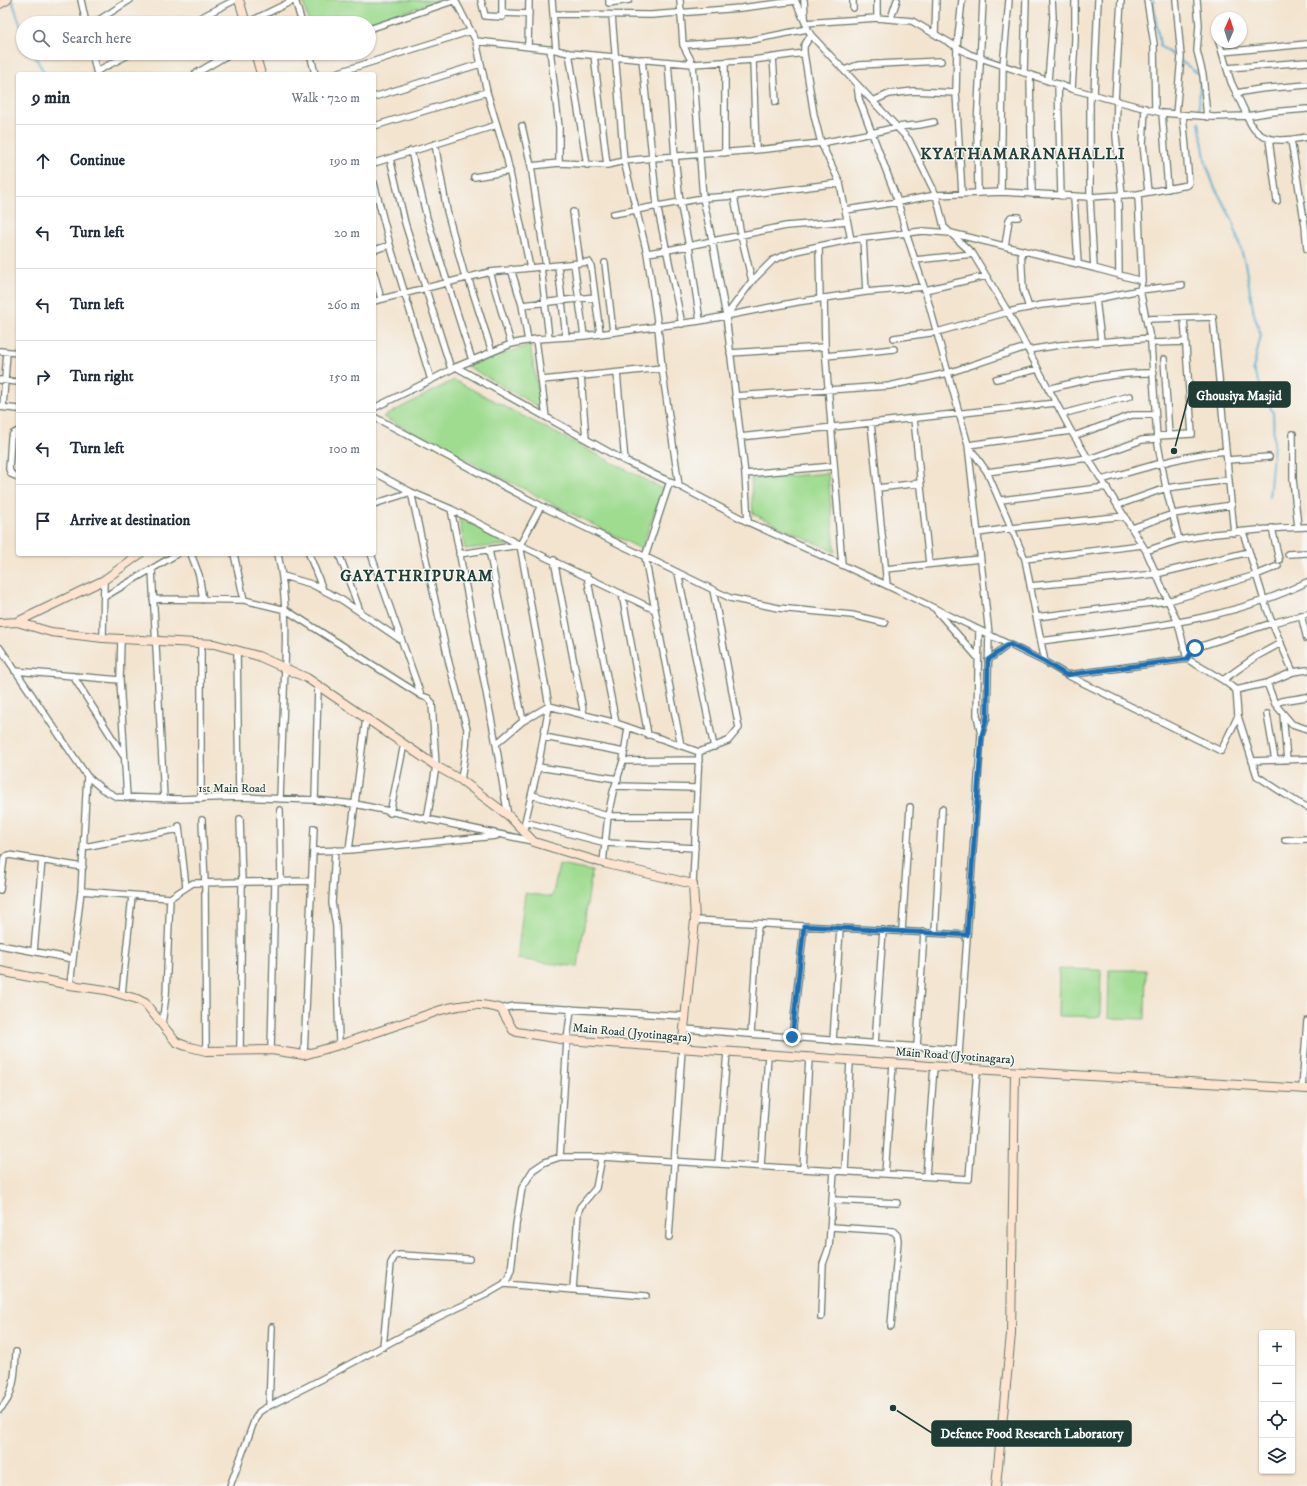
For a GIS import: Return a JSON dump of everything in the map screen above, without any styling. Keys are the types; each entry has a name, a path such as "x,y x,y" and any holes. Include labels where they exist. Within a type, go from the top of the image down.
{"street":[{"path":"81,0 84,16"},
{"path":"105,16 130,0"},
{"path":"204,16 235,0"},
{"path":"239,0 245,16"},
{"path":"262,16 295,0 300,16"},
{"path":"376,27 456,0 476,41 487,92 510,171 530,268"},
{"path":"481,0 485,16 502,17 502,0"},
{"path":"528,47 529,0"},
{"path":"552,0 554,14 553,50 560,127 559,163"},
{"path":"609,0 609,3 629,0"},
{"path":"680,0 683,45 693,64 703,198 726,316 748,522"},
{"path":"804,0 806,26"},
{"path":"852,0 853,8"},
{"path":"877,0 877,18"},
{"path":"891,18 896,0"},
{"path":"935,34 936,0"},
{"path":"962,0 957,46 956,93 962,194"},
{"path":"978,193 977,128 984,0"},
{"path":"1001,192 1003,66 1009,0"},
{"path":"1026,0 1027,74 1032,194"},
{"path":"1048,81 1053,16 1052,0"},
{"path":"1072,89 1075,40 1075,0"},
{"path":"1094,268 1090,197 1092,94 1098,0"},
{"path":"1119,275 1120,195 1116,136 1116,100 1121,0"},
{"path":"1147,0 1154,44 1155,111"},
{"path":"1176,0 1181,57 1176,114"},
{"path":"1197,0 1199,25 1197,51 1203,75 1207,117"},
{"path":"554,14 612,16 651,15 741,8 795,1 811,36 909,140 936,195 944,227 973,254 1008,312 1048,390 1073,433 1146,551 1178,623 1187,659"},
{"path":"502,13 529,14"},
{"path":"612,16 614,56 624,161 647,253 658,327 662,368 680,486"},
{"path":"683,45 752,40 806,26 877,18 891,18 912,21 969,54 980,58 1072,89 1162,113 1207,117 1247,116 1307,109"},
{"path":"339,72 471,31"},
{"path":"811,36 804,46 804,53 814,115 821,143 840,183 851,240"},
{"path":"476,41 569,53 693,64 753,60 804,53"},
{"path":"1222,52 1307,44"},
{"path":"1221,48 1236,93 1255,131 1269,139 1291,140 1307,137"},
{"path":"569,53 587,164"},
{"path":"594,55 607,165"},
{"path":"773,57 776,102"},
{"path":"642,59 658,205 682,324"},
{"path":"94,60 97,72"},
{"path":"99,72 120,60"},
{"path":"199,72 219,60"},
{"path":"257,60 260,72"},
{"path":"312,60 315,72"},
{"path":"753,60 756,150"},
{"path":"844,70 858,65 941,61"},
{"path":"668,62 680,202 689,246 700,321"},
{"path":"725,62 725,153"},
{"path":"1227,68 1307,62"},
{"path":"376,96 480,64"},
{"path":"857,84 859,99 898,202 906,233 925,289 968,445 989,634 987,717 982,735 958,1068"},
{"path":"1058,84 1061,196"},
{"path":"1236,93 1260,89 1307,86"},
{"path":"873,101 889,94 912,91 956,93"},
{"path":"376,125 487,92"},
{"path":"1145,108 1143,144 1148,192"},
{"path":"1162,113 1168,189"},
{"path":"846,210 936,195 1001,192 1090,197 1138,194 1189,184 1183,115"},
{"path":"531,166 559,163 607,165 624,161 652,158 725,153 821,143 897,127 934,122"},
{"path":"376,162 497,125"},
{"path":"522,126 531,166 543,267 549,338"},
{"path":"1269,139 1277,201"},
{"path":"1291,140 1304,200 1307,249"},
{"path":"435,144 447,211 492,352"},
{"path":"411,152 447,283 472,360"},
{"path":"390,158 404,223 453,368 625,461 680,486 748,522 887,585 989,634 1045,662 1066,675 1221,751 1238,716"},
{"path":"474,177 510,171"},
{"path":"613,214 703,198 734,196 840,183"},
{"path":"376,191 390,245 431,380"},
{"path":"1138,194 1142,281 1140,290 1151,340 1157,437 1166,488 1179,540"},
{"path":"734,196 741,235 752,281"},
{"path":"1074,196 1078,264"},
{"path":"573,212 584,336"},
{"path":"1005,246 1009,220 1011,217 1018,217"},
{"path":"647,253 786,226 848,221"},
{"path":"726,316 752,281 773,260 796,251 851,240 923,231 950,233 1142,281"},
{"path":"863,238 866,292"},
{"path":"376,249 390,245"},
{"path":"819,247 830,427 842,565"},
{"path":"1021,250 1024,289 1029,308"},
{"path":"915,260 973,254"},
{"path":"376,300 490,272 577,263 590,264 600,333"},
{"path":"605,263 613,332"},
{"path":"558,266 566,337"},
{"path":"511,269 522,305 528,341"},
{"path":"490,272 511,344"},
{"path":"376,407 453,368 511,344 536,339 584,336 682,324 822,298 866,292 925,289 986,276"},
{"path":"376,280 381,299"},
{"path":"894,338 937,332 1008,312 1041,305 1096,299 1140,290 1182,284"},
{"path":"522,305 595,297"},
{"path":"1096,299 1101,341"},
{"path":"1146,319 1213,317 1234,533"},
{"path":"987,472 1089,459 1142,440 1169,435 1192,434 1184,318"},
{"path":"536,339 546,417"},
{"path":"735,396 889,386 948,373 1027,349 1060,345 1101,341 1151,340 1186,342"},
{"path":"730,353 825,347"},
{"path":"826,356 894,349"},
{"path":"0,351 16,353"},
{"path":"7,352 2,380 2,407 16,409"},
{"path":"1164,359 1169,435"},
{"path":"542,380 662,368"},
{"path":"996,379 1038,369"},
{"path":"617,373 625,461"},
{"path":"1048,390 1078,381 1122,374 1154,373"},
{"path":"581,376 586,439"},
{"path":"2,380 16,382"},
{"path":"1062,414 1130,396"},
{"path":"740,437 1056,403"},
{"path":"968,445 1073,433 1132,415 1155,415"},
{"path":"376,418 541,506 730,598 778,608 852,615 885,624"},
{"path":"914,419 929,564"},
{"path":"871,423 887,585"},
{"path":"16,432 11,438 9,469 11,474 16,476"},
{"path":"1293,434 1293,479 1298,527"},
{"path":"968,445 987,472 1001,500 1025,560 1045,662"},
{"path":"1102,480 1201,453 1226,451"},
{"path":"1227,460 1269,457"},
{"path":"744,474 834,466"},
{"path":"376,473 411,492 451,509 520,545 554,560 655,610"},
{"path":"1118,505 1166,488 1229,480"},
{"path":"670,482 645,557 681,746"},
{"path":"878,488 920,483"},
{"path":"1001,500 1107,487"},
{"path":"376,503 411,492"},
{"path":"411,492 449,663 467,729 461,780"},
{"path":"1132,528 1173,514 1232,505"},
{"path":"525,833 525,822 538,767 549,706 520,545 541,506"},
{"path":"451,509 496,744 508,816"},
{"path":"978,533 1125,516"},
{"path":"1146,551 1179,540 1214,534 1272,528 1307,527"},
{"path":"1036,617 1168,601 1256,575 1278,563 1272,528"},
{"path":"1243,532 1272,623 1293,672"},
{"path":"459,554 520,545"},
{"path":"1025,560 1142,545"},
{"path":"489,550 523,721"},
{"path":"1030,586 1156,574 1249,552"},
{"path":"1288,554 1307,553"},
{"path":"17,622 104,580 137,556"},
{"path":"104,597 174,556"},
{"path":"192,556 199,575 203,600"},
{"path":"234,556 244,600"},
{"path":"278,556 283,576 286,610 280,799"},
{"path":"310,556 322,590"},
{"path":"340,556 360,612"},
{"path":"372,556 422,696"},
{"path":"886,569 980,559"},
{"path":"554,560 584,715"},
{"path":"152,570 164,799"},
{"path":"678,573 714,747"},
{"path":"283,576 311,584 342,600 401,640"},
{"path":"587,576 616,724"},
{"path":"103,638 104,580"},
{"path":"1041,641 1178,623 1246,606 1290,590 1307,582"},
{"path":"496,744 523,721 549,706 616,724 699,752 728,741 739,728 713,590"},
{"path":"622,594 648,734"},
{"path":"153,599 244,600 286,610 422,696 428,698 432,703 436,766 427,820"},
{"path":"934,608 978,658"},
{"path":"1187,659 1195,648 1304,614 1307,639"},
{"path":"0,623 17,622 51,632 103,638 214,644 258,656 307,678 436,766 461,780 508,816 534,842 604,863 693,884"},
{"path":"979,630 977,715 982,735"},
{"path":"121,639 120,680 123,755 127,798"},
{"path":"201,643 201,799"},
{"path":"1223,680 1257,656 1281,643"},
{"path":"988,660 1009,644"},
{"name":"1st Main Road","path":"0,648 87,776 102,789 117,797 164,799 239,798 315,800 355,804 390,813 534,842"},
{"path":"237,650 239,798"},
{"path":"1066,675 1187,659 1223,680 1236,690 1238,716 1257,776 1307,808"},
{"path":"1236,690 1267,683 1293,672 1307,670"},
{"path":"15,671 120,680"},
{"path":"73,676 123,755"},
{"path":"1267,683 1275,704 1292,724 1307,729"},
{"path":"315,800 318,686"},
{"path":"1275,704 1281,701 1307,697"},
{"path":"1283,713 1287,760"},
{"path":"1267,714 1275,760"},
{"path":"349,850 366,718"},
{"path":"604,863 608,816 623,761 628,728"},
{"path":"544,737 624,752"},
{"path":"390,813 404,744"},
{"path":"669,1237 682,1049 695,920 693,884 699,752"},
{"path":"623,761 699,760"},
{"path":"1252,761 1307,760"},
{"path":"538,767 618,779"},
{"path":"70,985 83,867 87,776"},
{"path":"615,786 698,788"},
{"path":"532,795 608,816 696,816"},
{"path":"902,931 910,807"},
{"path":"935,933 942,809"},
{"path":"271,1050 280,810"},
{"path":"240,819 242,882 240,1051"},
{"path":"202,820 206,1051"},
{"path":"525,822 606,843 694,848"},
{"path":"84,847 179,828 186,887"},
{"path":"304,1055 314,828"},
{"path":"313,851 349,850 502,835"},
{"path":"1285,840 1307,839"},
{"path":"336,850 332,902 336,926 339,1045"},
{"path":"0,890 6,856 9,855 83,867"},
{"path":"34,951 42,860"},
{"path":"81,891 170,898 193,883 312,881"},
{"path":"122,994 132,896"},
{"path":"162,1024 166,995 170,898"},
{"path":"695,920 967,935"},
{"path":"751,1034 758,924"},
{"path":"792,1037 804,926"},
{"path":"833,1040 840,928"},
{"path":"876,1044 883,930"},
{"path":"917,1047 924,932"},
{"path":"0,945 73,959"},
{"path":"0,971 122,994 141,1000 176,1042 206,1051 271,1050 304,1055 339,1045 458,1005 475,1004 501,1009 514,1006 685,1016"},
{"name":"Main Road (Jyotinagara)","path":"501,1009 514,1030 517,1032 567,1040 977,1070 1305,1088"},
{"path":"560,1157 567,1040 571,1009"},
{"path":"1305,1088 1307,1021"},
{"path":"684,1030 959,1050"},
{"path":"718,1164 728,1052"},
{"path":"761,1166 768,1055"},
{"path":"802,1169 809,1058"},
{"path":"844,1171 850,1060"},
{"path":"884,1174 893,1064"},
{"path":"926,1176 934,1066"},
{"path":"230,1486 255,1418 259,1412 432,1320 485,1295 504,1284 511,1272 522,1188 533,1170 545,1162 560,1157 602,1157 969,1179 977,1070"},
{"path":"996,1486 1011,1334 1015,1072"},
{"path":"573,1290 578,1213 580,1207 596,1188 602,1157"},
{"path":"821,1317 823,1264 829,1248 834,1171"},
{"path":"833,1200 897,1203"},
{"path":"831,1227 893,1231 897,1235 898,1240 891,1326"},
{"path":"383,1346 391,1263 395,1256 400,1255 469,1259"},
{"path":"504,1284 646,1296"},
{"path":"269,1406 272,1327"},
{"path":"0,1409 8,1398 14,1374 16,1352"}],"green space":[{"path":"308,0 441,0 376,21 376,16 307,16 303,2"},
{"path":"530,345 541,408 467,366"},
{"path":"454,380 663,489 641,549 383,417"},
{"path":"828,473 835,552 753,514 751,479"},
{"path":"459,518 514,544 465,549"},
{"path":"559,865 592,871 578,967 517,959 525,893 552,897"},
{"path":"1059,969 1101,970 1100,1017 1058,1016"},
{"path":"1109,970 1146,970 1145,1019 1108,1018"}],"waterway":[{"path":"12,0 17,16"},
{"path":"1153,0 1160,46 1200,75 1199,112"},
{"path":"37,60 44,72"},
{"path":"1199,122 1206,164 1214,186 1232,219 1245,263 1254,314 1261,335 1253,369 1273,413 1274,443 1269,498"}],"place":[{"name":"Ghousiya Masjid","path":"1174,451"},
{"name":"Defence Food Research Laboratory","path":"893,1408"}],"district":[{"name":"KYATHAMARANAHALLI","path":"1023,154"},
{"name":"GAYATHRIPURAM","path":"417,576"}],"route":[{"path":"792,1037 804,926 967,935 982,735 987,717 988,660 1009,644 1045,662 1066,675 1187,659 1195,648"}]}
